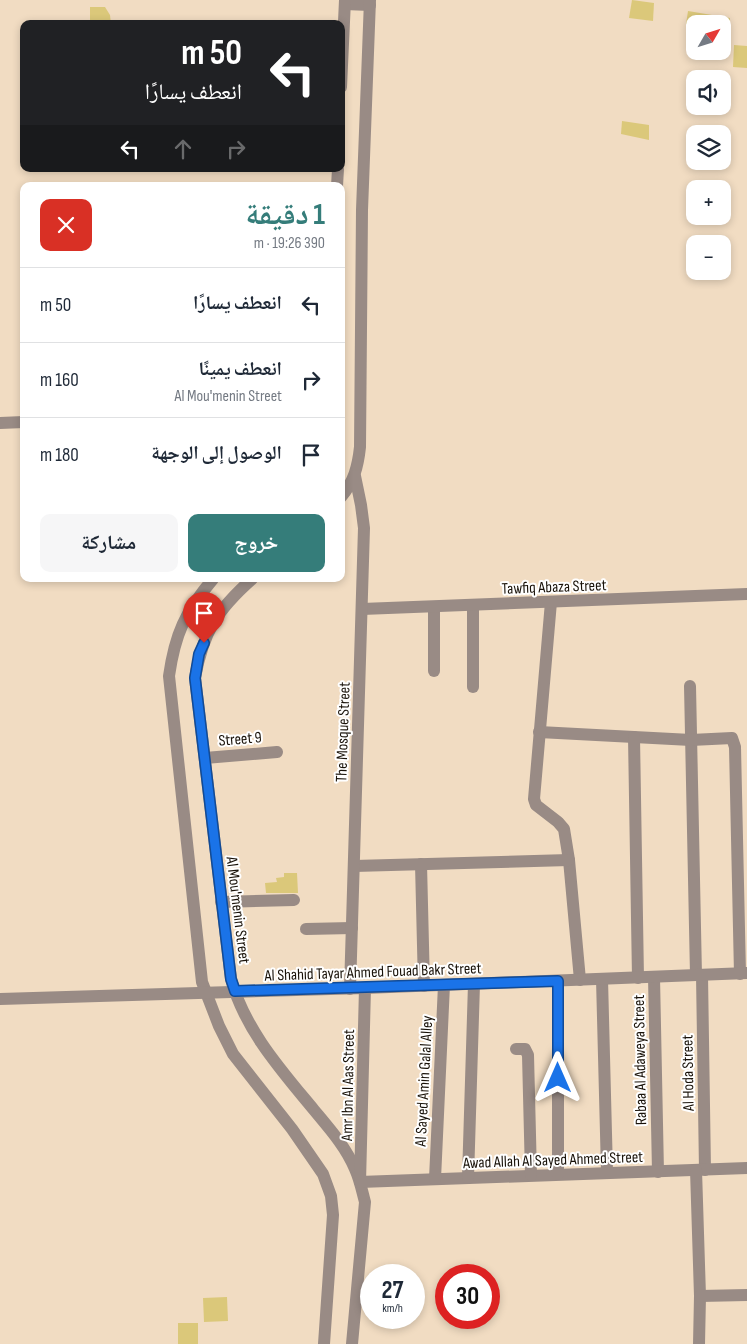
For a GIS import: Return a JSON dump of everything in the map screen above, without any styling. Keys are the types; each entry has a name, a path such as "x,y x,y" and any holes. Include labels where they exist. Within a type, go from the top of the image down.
{"street":[{"path":"344,20 345,2 370,2 362,210 360,447 359,462 355,476 345,491"},
{"path":"0,422 20,422"},
{"name":"The Mosque Street","path":"350,989 364,528 355,476"},
{"path":"210,582 196,598 182,622 173,648 169,676 202,982 219,1026 233,1054 309,1152 323,1174 332,1196 333,1215 324,1344"},
{"name":"Al Mou'menin Street","path":"249,582 220,611 208,631 199,654 195,678 231,979 235,991 259,1038 276,1064 332,1132 346,1152 360,1182 365,1202 352,1344"},
{"name":"Tawfiq Abaza Street","path":"362,609 747,594"},
{"path":"551,602 534,799 536,805 564,829 569,860 580,980"},
{"path":"473,605 473,687"},
{"path":"434,607 434,671"},
{"name":"Al Hoda Street","path":"690,686 699,975 701,1170 699,1344"},
{"path":"539,732 691,740 729,737 734,742 743,974"},
{"path":"634,736 638,978"},
{"name":"Street 9","path":"205,758 277,752"},
{"path":"354,866 569,860"},
{"path":"421,864 424,986"},
{"path":"221,902 294,900"},
{"path":"306,929 352,928"},
{"name":"Al Shahid Tayar Ahmed Fouad Bakr Street","path":"0,999 350,989 743,974"},
{"name":"Rabaa Al Adaweya Street","path":"654,977 658,1172"},
{"path":"602,979 607,1172"},
{"path":"558,981 558,1174"},
{"path":"468,1178 474,984"},
{"name":"Al Sayed Amin Galal Alley","path":"435,1179 444,985"},
{"name":"Amr Ibn Al Aas Street","path":"360,1182 365,988"},
{"path":"516,1049 525,1049 528,1055 531,1175"},
{"name":"Awad Allah Al Sayed Ahmed Street","path":"360,1182 747,1168"},
{"path":"700,1296 747,1295"}],"building":[{"path":"632,0 654,3 653,21 629,18"},
{"path":"90,7 105,7 110,15 111,20 90,20"},
{"path":"688,11 712,15 687,15"},
{"path":"734,45 747,46 747,68 733,67"},
{"path":"622,121 649,125 649,140 621,134"},
{"path":"284,873 297,873 298,893 266,893 265,883 277,882 276,878 284,877"},
{"path":"227,1297 228,1321 204,1322 203,1298"},
{"path":"178,1323 198,1323 198,1344 178,1344"}],"route":[{"path":"204,643 199,654 195,678 221,902 231,979 235,991 350,989 558,981 558,1078"}]}
